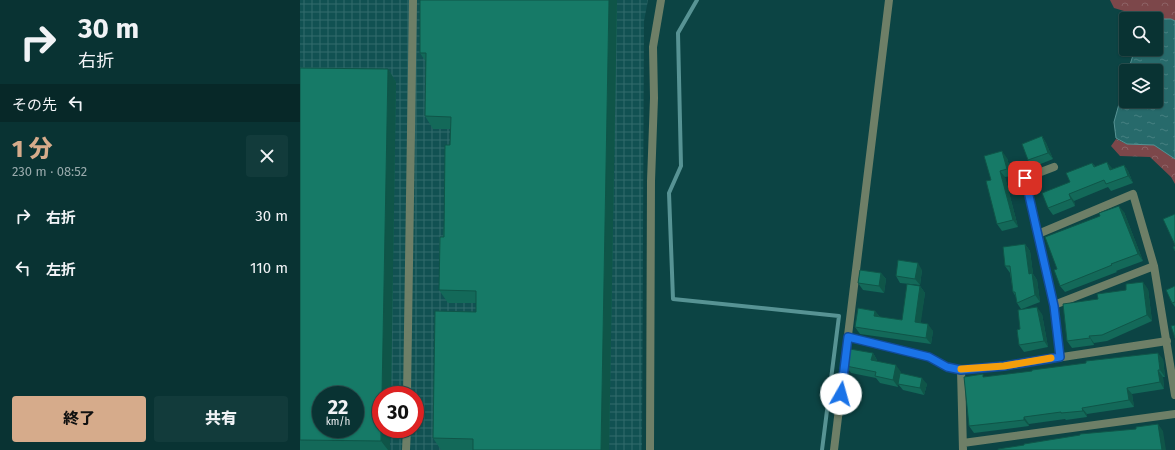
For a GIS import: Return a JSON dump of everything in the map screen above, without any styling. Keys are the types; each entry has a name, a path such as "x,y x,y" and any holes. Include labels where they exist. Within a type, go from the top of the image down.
{"street":[{"path":"407,386 413,0"},
{"path":"650,450 651,189 654,98 653,47 661,0"},
{"path":"834,450 889,0"},
{"path":"1054,167 1025,178 1054,306 1060,357"},
{"path":"1038,234 1133,194 1154,266 1175,395"},
{"path":"1054,306 1154,266"},
{"path":"848,337 929,357 947,367 961,370 1004,366 1167,341"},
{"path":"961,370 963,446 1175,414"},
{"path":"406,450 407,438"}],"shaded area":[{"path":"300,0 648,0 644,21 642,450 300,450"}],"green space":[{"path":"1110,0 1175,0 1175,21 1171,19 1163,19 1163,12 1127,12 1114,8"},
{"path":"1116,139 1127,144 1154,145 1175,159 1175,184 1171,177 1150,157 1120,156 1111,146"}],"water":[{"path":"1163,19 1171,19 1175,21 1175,159 1154,145 1127,144 1116,138 1114,122 1119,104 1119,108 1163,108 1163,64 1130,64 1133,56 1163,56"}],"building":[{"path":"420,0 609,0 601,450 473,450 473,439 433,438 435,311 476,312 476,291 439,290 440,237 444,237 445,145 450,145 451,117 425,116 426,53 420,53"},
{"path":"300,68 388,69 382,386 372,386 372,438 381,438 381,441 300,440"},
{"path":"1042,136 1048,153 1028,160 1022,144"},
{"path":"1002,151 1007,169 1000,171 1013,220 997,224 986,181 991,180 984,156"},
{"path":"1107,162 1110,170 1124,165 1128,176 1106,184 1104,180 1069,194 1071,199 1048,208 1042,193 1070,182 1066,173 1092,163 1094,167"},
{"path":"1119,206 1138,254 1060,286 1054,270 1057,269 1045,237 1100,216 1099,213"},
{"path":"1175,214 1175,245 1163,219"},
{"path":"1025,244 1029,274 1032,273 1035,295 1017,303 1015,292 1013,292 1010,266 1005,266 1003,247"},
{"path":"898,260 918,263 915,279 896,276"},
{"path":"860,270 881,273 879,286 858,283"},
{"path":"1143,282 1147,315 1102,335 1089,336 1090,338 1067,341 1063,304 1098,299 1097,294 1126,290 1126,284"},
{"path":"907,284 920,286 915,322 928,324 926,338 855,327 858,308 875,311 874,316 902,320"},
{"path":"1175,286 1175,302 1172,303 1166,290"},
{"path":"1037,307 1044,341 1019,345 1017,330 1020,329 1018,310"},
{"path":"1175,325 1175,338 1171,326"},
{"path":"850,349 873,353 871,360 896,365 893,380 875,376 876,372 846,366"},
{"path":"1158,353 1160,382 1127,388 1129,400 1082,408 1083,411 1061,412 1024,417 1024,420 969,426 964,377 983,374 983,377 1032,371 1086,363 1086,361"},
{"path":"900,373 922,378 920,388 898,384"},
{"path":"1158,424 1162,450 998,450 1080,434 1136,429 1136,427"}],"waterway":[{"path":"697,0 678,33 681,166 669,193 673,299 839,316 822,450"}],"slow traffic":[{"path":"961,369 1004,366 1051,358"}],"route":[{"path":"841,394 848,337 929,357 947,367 961,370 1004,366 1060,357 1054,306 1025,178"}]}
